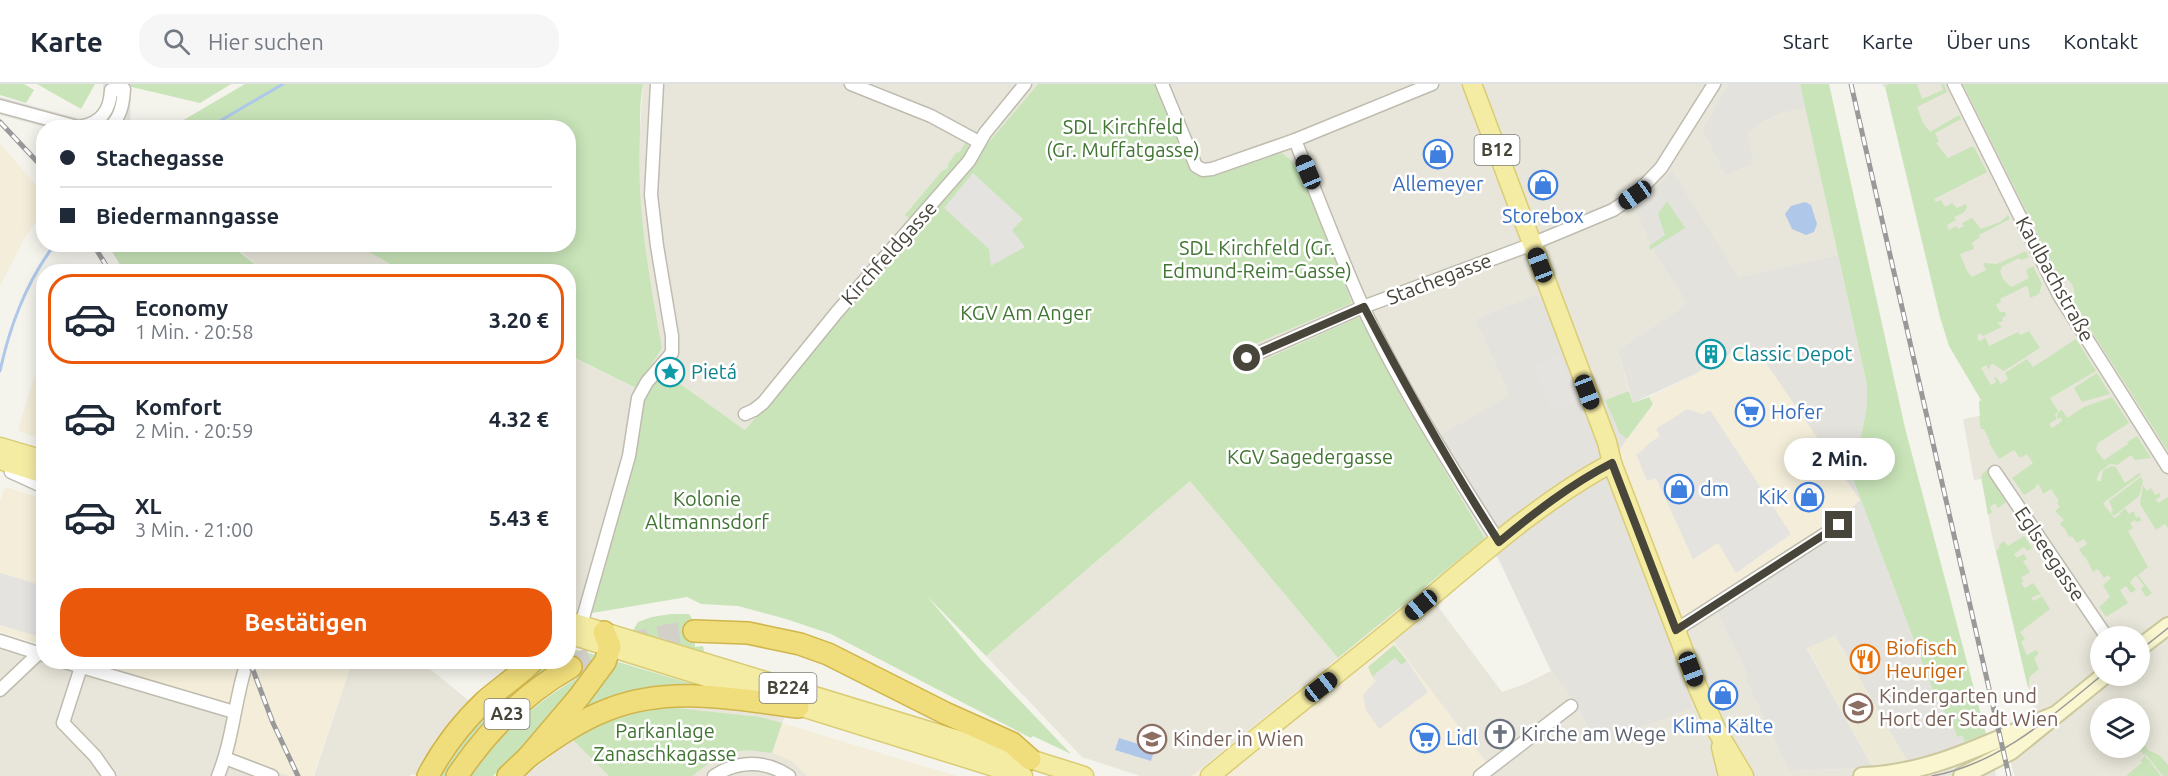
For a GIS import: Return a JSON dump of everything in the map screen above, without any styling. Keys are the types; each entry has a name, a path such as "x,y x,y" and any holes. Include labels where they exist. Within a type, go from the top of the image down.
{"highway":[{"path":"694,632 748,633 800,644 828,654 945,713 1012,743 1026,767"},
{"name":"A23","path":"508,776 528,757 579,697 606,648"},
{"path":"428,776 442,753 484,702 524,669"},
{"name":"A23","path":"457,776 480,744 507,713 539,687 568,669"},
{"path":"528,757 592,716 623,704 652,697 705,696 798,707"}],"main road":[{"name":"B12","path":"1473,84 1607,442 1612,463 1717,731 1728,776"},
{"path":"4,459 36,460"},
{"path":"4,459 36,471"},
{"path":"1210,776 1270,725 1354,661 1499,542 1587,476 1612,463"},
{"path":"2150,640 2168,626"},
{"name":"B224","path":"576,628 606,648 798,707 1026,767 1084,776"},
{"name":"B224","path":"606,648 1008,755 1026,767"},
{"path":"1960,776 2011,751 2091,686"},
{"path":"1862,776 1898,774 1924,768 1964,754 2055,715"},
{"name":"B12","path":"1717,731 1744,776"}],"street":[{"path":"576,617 629,456 639,398 647,382 672,353 673,345 651,195 657,84"},
{"path":"851,84 931,116 979,142"},
{"name":"Kirchfeldgasse","path":"745,414 762,403 837,312 958,175 979,142 1025,84"},
{"path":"1162,84 1196,166 1203,170 1212,169 1294,140 1432,84"},
{"name":"Stachegasse","path":"1247,358 1364,307 1613,210 1635,195 1661,168 1714,84"},
{"name":"Kaulbachstraße","path":"1954,84 2059,295 2168,467"},
{"path":"98,120 105,114 109,105 111,90 124,89 122,107 116,120"},
{"path":"0,106 53,120"},
{"path":"1294,140 1319,205 1364,307 1410,396 1452,469 1499,542"},
{"path":"4,459 36,481"},
{"name":"Eglseegasse","path":"1995,472 2099,626"},
{"path":"1676,630 1839,525"},
{"path":"0,641 36,652"},
{"path":"0,690 36,658"},
{"path":"80,669 63,723 95,756 109,776"},
{"path":"88,669 234,712"},
{"path":"218,776 234,726 234,712 244,672"},
{"path":"1480,776 1571,706"},
{"path":"1960,776 1964,754"},
{"path":"225,758 272,776"},
{"path":"714,776 737,765 750,764 765,765 789,776"}],"shaded area":[{"path":"103,84 131,84 130,120 36,120 36,125 0,115 0,97 77,118 85,118 94,114 100,109"},
{"path":"643,84 1038,84 745,430 662,371 599,574 592,613 580,617 576,616 576,359 636,388 645,254 639,203 639,146"},
{"path":"1159,84 1728,84 1702,129 1725,176 1754,164 1746,133 1782,113 1806,108 1838,255 1739,277 1671,172 1656,256 1687,304 1618,350 1629,391 1605,400 1537,294 1475,319 1509,395 1428,442 1359,317 1253,365 1241,350 1352,303 1302,175 1292,161 1210,175 1201,174"},
{"path":"1728,84 1800,84 1806,108 1782,113 1754,127 1747,134 1754,164 1725,176 1702,129"},
{"path":"1882,84 2032,84 2168,280 2168,776 2015,776 2003,727 2020,721 2034,712 1992,536 1982,479 1974,480 1963,419 1980,416 1979,402 1981,400 1949,344 1885,87"},
{"path":"0,144 36,185 36,221 25,237 0,286"},
{"path":"1672,171 1739,277 1838,255 1867,385 1867,405 1852,476 1937,700 1953,725 1957,737 1963,736 1965,747 1907,761 1835,636 1807,649 1872,766 1789,771 1747,683 1747,674 1711,600 1844,515 1860,500 1764,360 1758,363 1745,345 1695,374 1633,403 1618,350 1687,304 1656,256 1636,210"},
{"path":"973,173 1023,219 1012,230 1025,247 991,266 989,249 944,208"},
{"path":"242,252 369,252 390,264 256,264"},
{"path":"1537,294 1605,400 1620,434 1627,439 1614,457 1677,622 1692,708 1596,744 1577,705 1551,671 1499,560 1428,442 1509,395 1475,319"},
{"path":"1745,345 1757,363 1764,359 1860,500 1844,515 1677,622 1614,457 1653,404 1649,397"},
{"path":"1559,354 1577,401 1551,411 1533,366"},
{"path":"34,377 36,378 36,437 18,431"},
{"path":"1687,409 1703,414 1710,410 1791,534 1736,573 1718,543 1693,559 1656,478 1647,481 1636,454 1660,436 1656,429"},
{"path":"1190,481 1338,658 1192,776 1140,776 1082,757 986,656"},
{"path":"5,487 36,497 36,643 0,632 0,501"},
{"path":"0,573 36,584 36,636 0,625"},
{"path":"1424,588 1502,692 1551,671 1577,705 1596,744 1677,622 1711,600 1747,674 1747,683 1789,771 1842,769 1908,761 1965,746 1964,742 1986,734 1996,776 1474,776 1488,765 1380,624"},
{"path":"1380,624 1488,765 1474,776 1192,776"},
{"path":"0,633 36,645 36,669 111,669 238,709 229,752 289,776 0,776"},
{"name":"Kindergarten und Hort der Stadt Wien","path":"1835,636 1907,761 1872,766 1807,648"},
{"path":"1395,658 1401,665 1407,661 1428,692 1379,729 1366,710 1363,695 1376,681 1373,676"},
{"path":"116,669 350,669 313,776 289,776 229,752 238,709"},
{"path":"350,669 430,669 468,700 434,741 417,776 411,774 410,776 314,776"},
{"name":"Parkanlage Zanaschkagasse","path":"719,706 785,715 773,753 792,761 807,776 524,776 573,740 604,722 666,707"},
{"path":"782,723 957,776 807,776 792,761 772,753"}],"green space":[{"path":"0,84 24,84 34,90 26,103 0,95"},
{"path":"37,84 95,84 81,109"},
{"path":"119,84 231,84 200,103"},
{"path":"245,84 643,84 640,109 640,188 648,268 662,348 636,388 576,358 576,264 390,264 369,252 576,252 576,120 184,120"},
{"path":"1038,84 1159,84 1194,168 1211,175 1282,153 1292,161 1302,174 1352,303 1241,350 1253,365 1359,317 1405,404 1485,538 1338,658 1190,481 986,656 926,595 981,660 1071,754 1033,736 1031,738 831,634 786,619 738,606 701,604 687,597 592,613 599,574 641,398 662,371 745,430"},
{"path":"1800,84 1829,84 1905,428 1986,734 1964,742 1963,736 1957,737 1953,725 1937,701 1852,476 1867,405 1867,385"},
{"path":"1917,84 1922,99 1943,90 1941,84 1944,84 1947,92 1917,107 1923,123 1930,132 1959,115 1961,119 1935,133 1939,142 1936,143 1948,158 1974,147 1987,172 1934,199 1936,202 1941,200 1945,207 1952,203 1957,208 1966,204 1967,208 1963,213 1954,217 1956,220 1947,225 1949,230 1956,226 1958,229 1964,226 1962,223 1972,218 1981,229 2000,222 2008,215 2010,219 1979,235 1980,237 1972,243 1974,249 1960,254 1967,271 1972,277 1986,270 1983,263 1997,264 2026,251 2029,257 2021,260 2019,258 2001,267 2003,279 2011,287 2029,278 2026,270 2033,266 2042,284 2039,294 2030,298 2026,286 2000,299 2001,302 1996,305 2000,312 2005,312 2006,316 2002,318 2003,321 1997,323 2002,327 1983,336 1979,333 1977,339 1981,341 1985,337 1989,346 2018,332 2020,335 2029,331 2040,348 2004,371 1993,364 1990,365 1989,370 1986,365 1981,368 1991,385 1996,382 1994,378 1996,377 2001,384 2008,379 2005,373 2027,359 2033,367 2076,339 2096,371 2050,398 2058,411 2055,415 2057,419 2049,424 2052,428 2062,421 2061,417 2058,419 2057,417 2058,412 2062,410 2067,418 2084,407 2112,397 2129,423 2098,443 2096,450 2104,460 2137,436 2151,458 2135,460 2131,455 2117,465 2110,464 2101,471 2097,478 2097,481 2101,481 2103,470 2111,466 2116,467 2125,483 2139,473 2141,475 2103,503 2114,518 2125,508 2129,514 2134,511 2136,518 2139,516 2142,521 2136,522 2135,520 2130,523 2133,528 2128,531 2148,567 2138,575 2152,593 2146,597 2141,589 2144,586 2136,575 2130,582 2136,590 2131,593 2126,586 2120,590 2128,603 2106,617 2099,607 2110,597 2103,585 2111,578 2108,575 2104,578 2098,569 2093,572 2087,557 2084,557 2079,549 2087,544 2084,539 2077,543 2062,527 2060,524 2064,520 2055,511 2060,507 2057,503 2059,501 2051,489 2043,494 2037,484 2024,495 2012,478 2033,463 2027,454 2020,458 2014,450 1999,459 1984,429 1981,429 1979,402 1981,400 1949,346 1940,317 1885,86"},
{"path":"1963,84 2168,84 2168,451 2073,302 2074,288 2067,279 2058,275"},
{"path":"966,141 970,150 915,222 905,215 942,171 948,168 948,164 956,153 960,152"},
{"path":"1667,201 1685,228 1650,250 1649,246 1665,235 1658,214"},
{"path":"112,252 239,252 255,264 120,264"},
{"path":"2097,373 2110,394 2082,402 2074,388"},
{"path":"1629,391 1633,403 1649,397 1653,404 1627,439 1620,434 1605,400"},
{"path":"1988,468 1991,471 1988,474 2006,502 1998,508 1995,503 1990,507 1992,512 1988,515 1981,476"},
{"path":"2141,477 2143,481 2139,496 2114,516 2109,501"},
{"path":"2143,485 2147,491 2151,488 2155,495 2159,493 2161,496 2156,499 2158,503 2168,497 2168,528 2165,524 2156,530 2140,504"},
{"path":"2024,536 2032,548 2027,551 2024,547 2014,554 2017,558 2024,554 2027,559 2023,561 2030,572 2021,578 2024,581 2021,583 2025,588 2033,583 2041,594 2031,598 2034,601 2042,596 2050,609 2020,632 2025,639 2021,642 2027,655 2036,650 2039,653 2034,658 2039,669 2030,676 2028,688 1996,550 2004,541 2008,546"},
{"path":"671,614 689,614 694,622 695,647 703,646 704,651 695,654 631,634 638,622"},
{"path":"1394,645 1407,661 1401,665 1395,658 1373,676 1375,682 1368,667"},
{"path":"576,650 600,656 531,739 493,776 470,776 518,721 577,678 572,669 576,669"},
{"path":"615,661 699,686 580,714 578,710"},
{"path":"534,669 555,669 462,753 446,776 434,776 456,742"},
{"name":"Parkanlage Zanaschkagasse","path":"666,707 760,717 782,723 772,753 747,750 729,753 713,760 692,776 609,776 573,740 618,719"},
{"path":"2150,751 2159,755 2168,765 2168,776 2163,776 2149,758"},
{"path":"2143,758 2148,759 2161,776 2126,776 2143,762 2140,761"}],"water":[{"path":"1805,202 1811,205 1817,224 1814,232 1806,235 1792,229 1785,214 1791,206"},
{"path":"1119,738 1155,749 1151,761 1115,750"}],"waterway":[{"path":"222,120 283,84"},
{"path":"41,264 49,252"},
{"path":"0,371 20,305 36,273"}],"tunnel":[{"path":"576,665 631,643 694,631"}],"tram line":[{"path":"2150,642 2168,628"},
{"path":"1932,776 1956,770 2002,750 2023,737 2090,685"}],"railway":[{"path":"1851,84 2009,776"},
{"path":"0,122 36,160"},
{"path":"98,252 105,264"},
{"path":"253,669 273,723 298,776"}],"place":[{"name":"Allemeyer","path":"1438,154"},
{"name":"Storebox","path":"1543,185"},
{"name":"Classic Depot","path":"1711,354"},
{"name":"Pietá","path":"670,372"},
{"name":"Hofer","path":"1750,412"},
{"name":"dm","path":"1679,489"},
{"name":"KiK","path":"1809,497"},
{"name":"Biofisch Heuriger","path":"1865,659"},
{"name":"Klima Kälte","path":"1723,695"},
{"name":"Kindergarten und Hort der Stadt Wien","path":"1858,708"},
{"name":"Kirche am Wege","path":"1500,734"},
{"name":"Lidl","path":"1425,738"},
{"name":"Kinder in Wien","path":"1152,739"}],"route":[{"path":"1247,358 1364,307 1410,396 1452,469 1499,542 1587,476 1612,463 1622,484 1676,630 1839,525"}],"park label":[{"name":"SDL Kirchfeld (Gr. Muffatgasse)","path":"1123,138"},
{"name":"SDL Kirchfeld (Gr. Edmund-Reim-Gasse)","path":"1257,260"},
{"name":"KGV Am Anger","path":"1026,313"},
{"name":"KGV Sagedergasse","path":"1310,457"},
{"name":"Kolonie Altmannsdorf","path":"707,510"}]}
